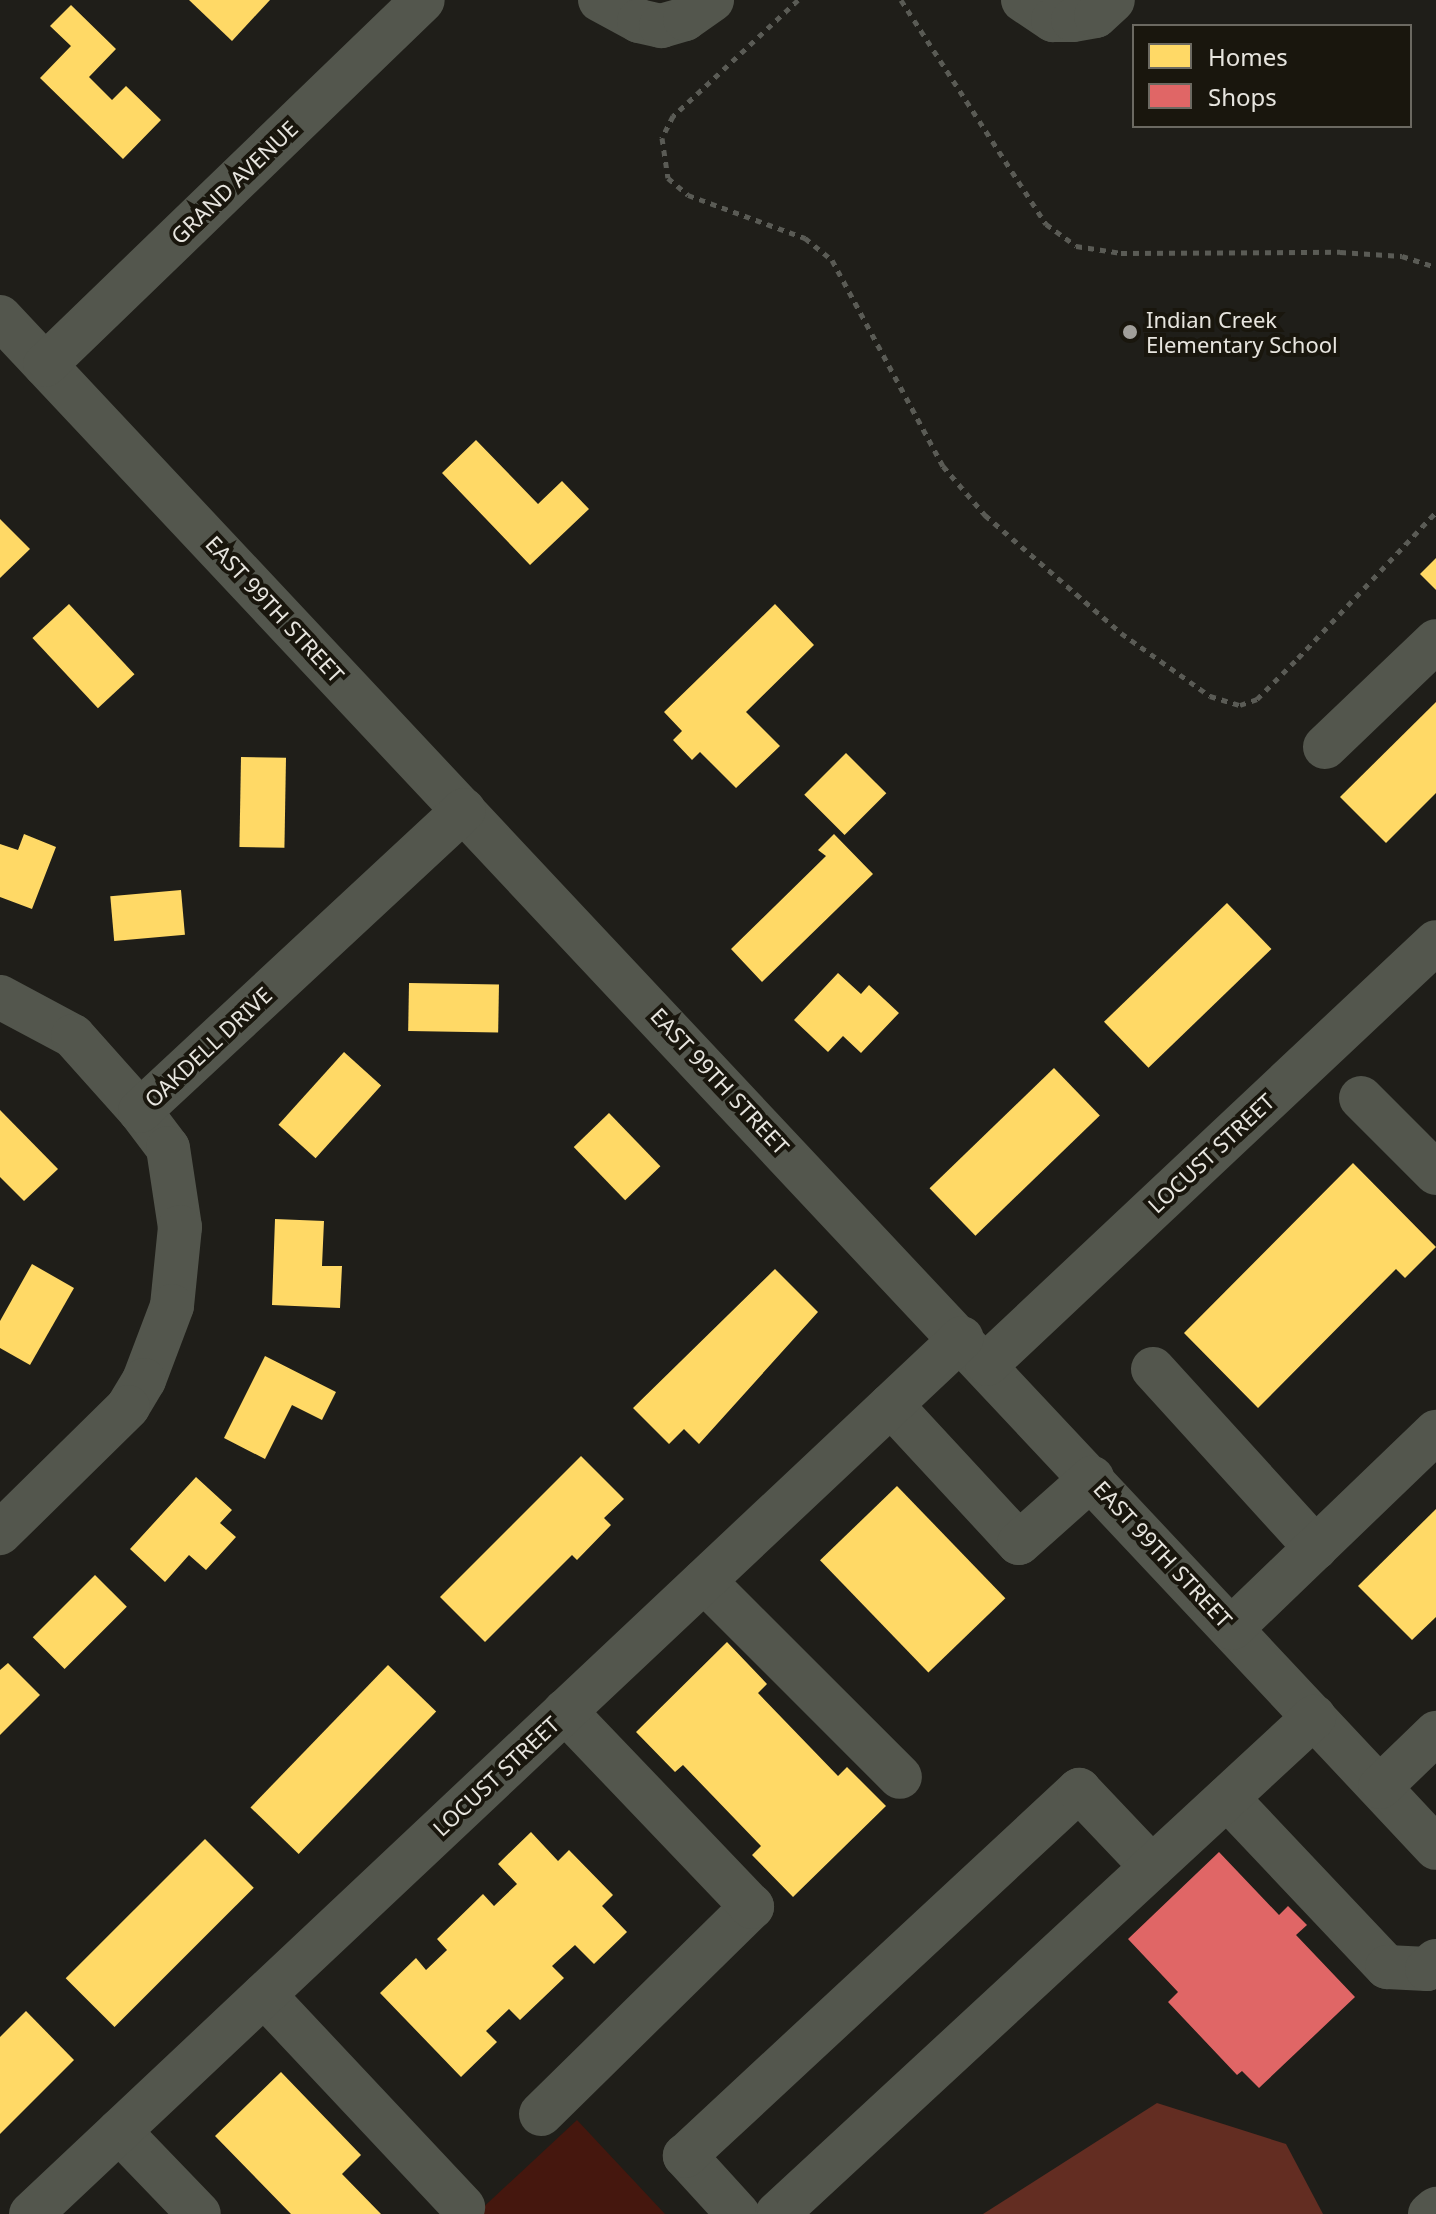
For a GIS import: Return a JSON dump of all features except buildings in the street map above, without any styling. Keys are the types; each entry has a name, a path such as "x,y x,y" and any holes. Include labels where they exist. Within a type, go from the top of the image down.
{"street":[{"name":"GRAND AVENUE","path":"45,365 423,0"},
{"path":"600,0 639,21 661,26 685,19 712,0"},
{"path":"1023,0 1053,20 1096,16 1113,0"},
{"name":"EAST 99TH STREET","path":"0,317 974,1351 1436,1848"},
{"path":"1325,747 1436,641"},
{"name":"OAKDELL DRIVE","path":"0,1533 128,1407 172,1306 180,1227 168,1148 140,1111 464,810"},
{"name":"LOCUST STREET","path":"31,2214 891,1405 974,1351 1436,942"},
{"path":"0,997 73,1036 140,1111"},
{"path":"1361,1098 1436,1173"},
{"path":"1153,1369 1316,1548"},
{"path":"891,1405 1019,1543 1092,1478"},
{"path":"1232,1628 1436,1432"},
{"path":"704,1581 900,1777"},
{"path":"541,2114 752,1907 565,1711"},
{"path":"777,2214 1314,1717"},
{"path":"1380,1787 1436,1733"},
{"path":"738,2214 685,2156 1079,1790 1152,1867"},
{"path":"1227,1798 1387,1967 1427,1969 1436,1961"},
{"path":"264,1995 463,2207"},
{"path":"119,2131 199,2214"},
{"path":"1430,2214 1436,2209"}],"path":[{"path":"798,0 673,116 662,138 668,178 688,195 805,238 832,260 943,466 985,515 1121,633 1210,696 1240,705 1248,702 1298,658 1436,512"},
{"path":"901,0 1046,224 1076,246 1121,253 1340,252 1402,256 1436,267"}],"shaded area":[{"path":"1157,2103 1286,2144 1323,2214 983,2214"},
{"path":"577,2120 665,2214 476,2214"}],"place":[{"name":"Indian Creek Elementary School","path":"1130,332"}]}
